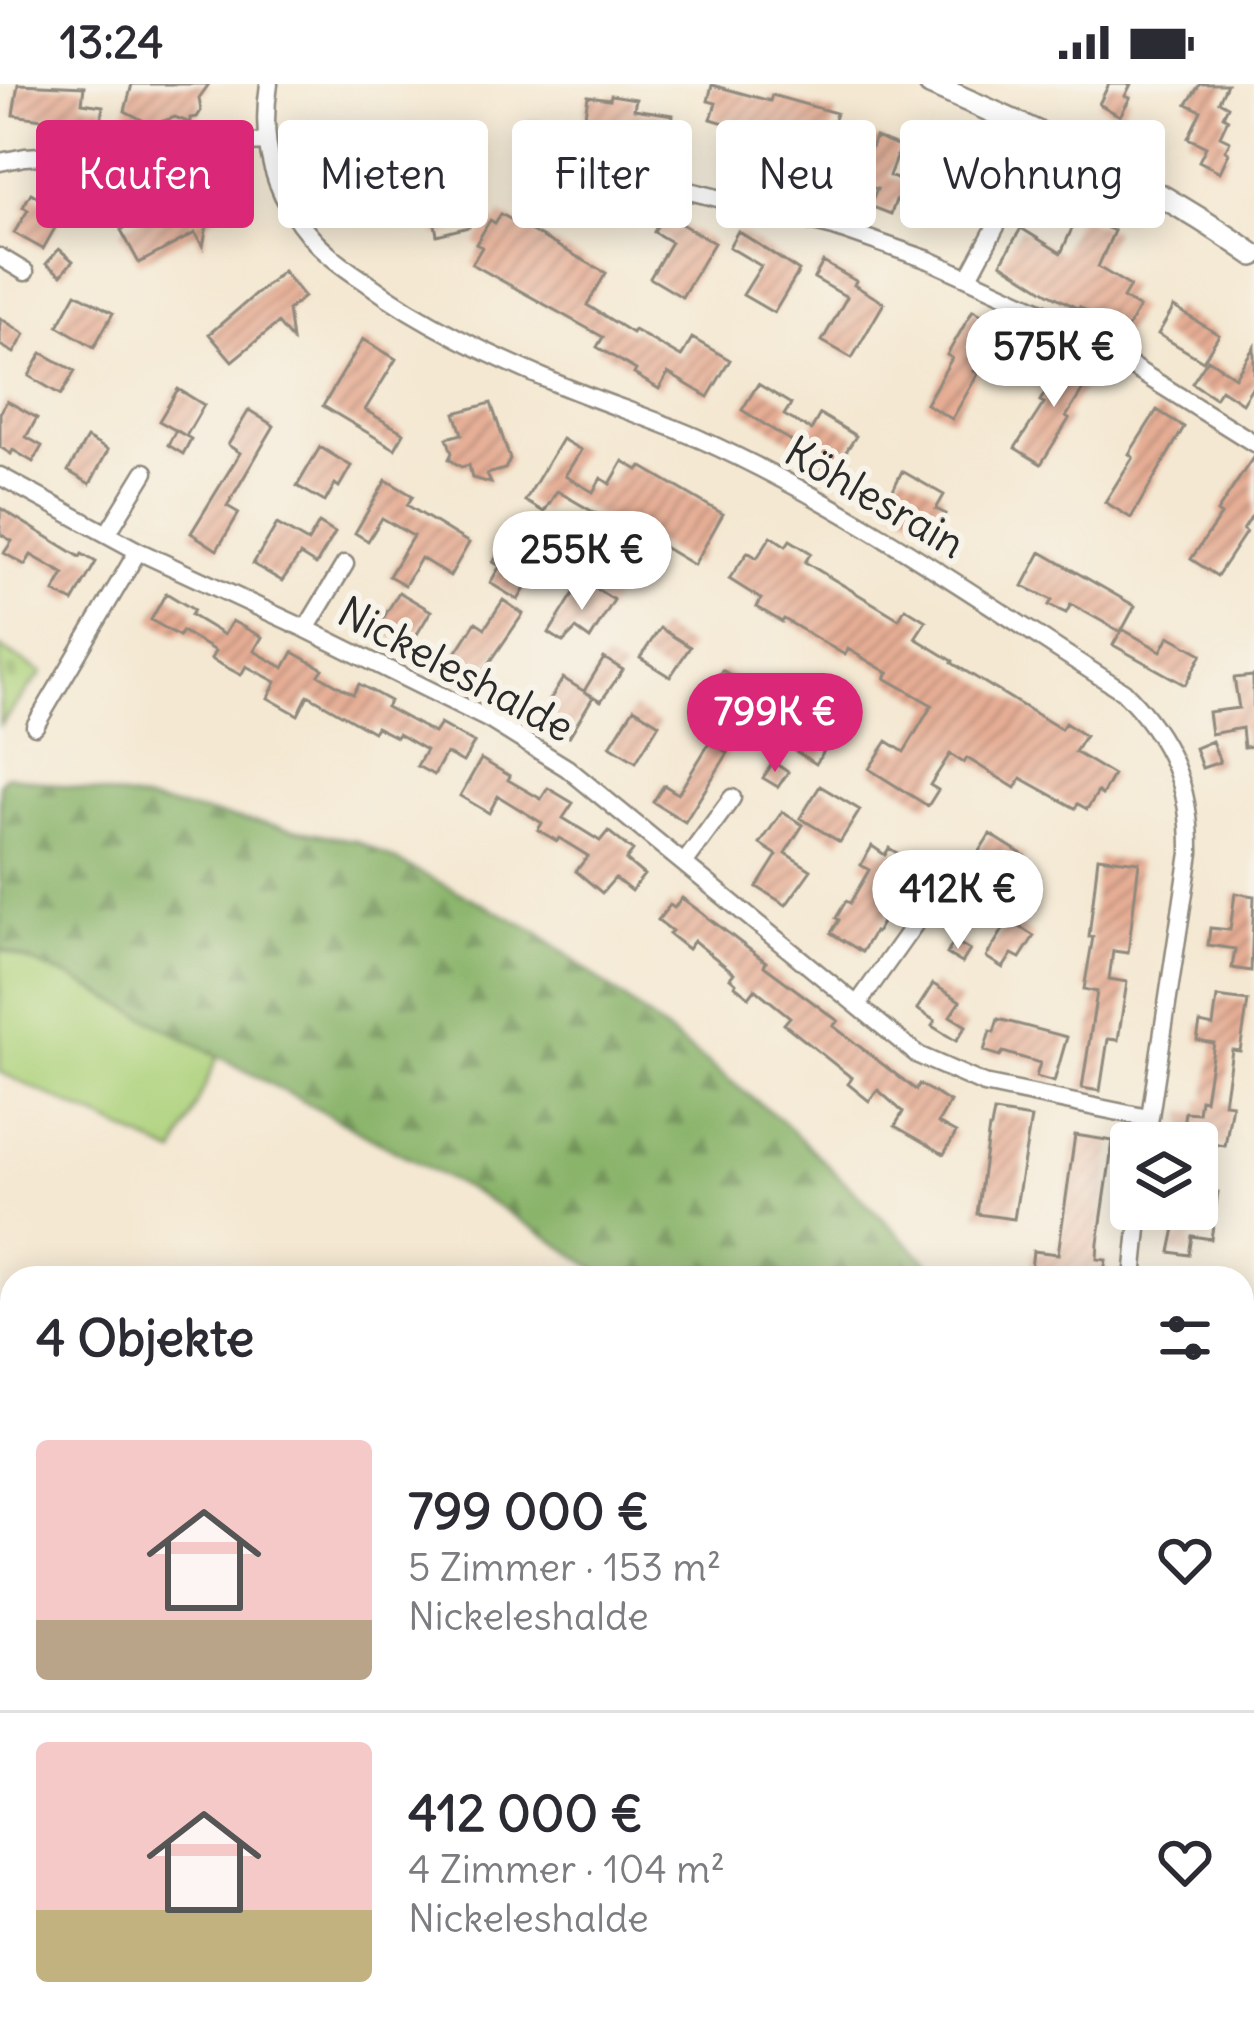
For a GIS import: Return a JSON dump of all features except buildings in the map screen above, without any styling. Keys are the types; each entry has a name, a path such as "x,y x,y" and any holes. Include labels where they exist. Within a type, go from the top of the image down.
{"street":[{"name":"Köhlesrain","path":"269,84 265,142 278,186 311,238 390,300 556,383 702,440 836,510 1123,692 1142,710 1173,762 1191,817 1190,853 1148,1122"},
{"path":"930,84 1013,120"},
{"path":"0,162 265,142"},
{"path":"692,191 834,226 969,277 1049,315 1254,443"},
{"path":"1165,198 1254,255"},
{"path":"969,277 995,228"},
{"path":"0,256 25,272"},
{"path":"107,534 145,472"},
{"name":"Nickeleshalde","path":"0,476 139,551 488,719 567,768 918,1055 984,1084 1148,1118"},
{"path":"34,726 139,551"},
{"name":"Nickeleshalde","path":"306,628 346,564"},
{"path":"685,862 732,798"},
{"path":"857,1005 923,912"},
{"path":"1134,1266 1138,1230"}],"green space":[{"path":"0,647 42,673 0,725"},
{"path":"7,775 357,841 536,931 782,1121 932,1266 591,1266 482,1197 72,978 0,949 0,783"},
{"path":"0,949 72,978 218,1056 175,1154 0,1072"}]}
